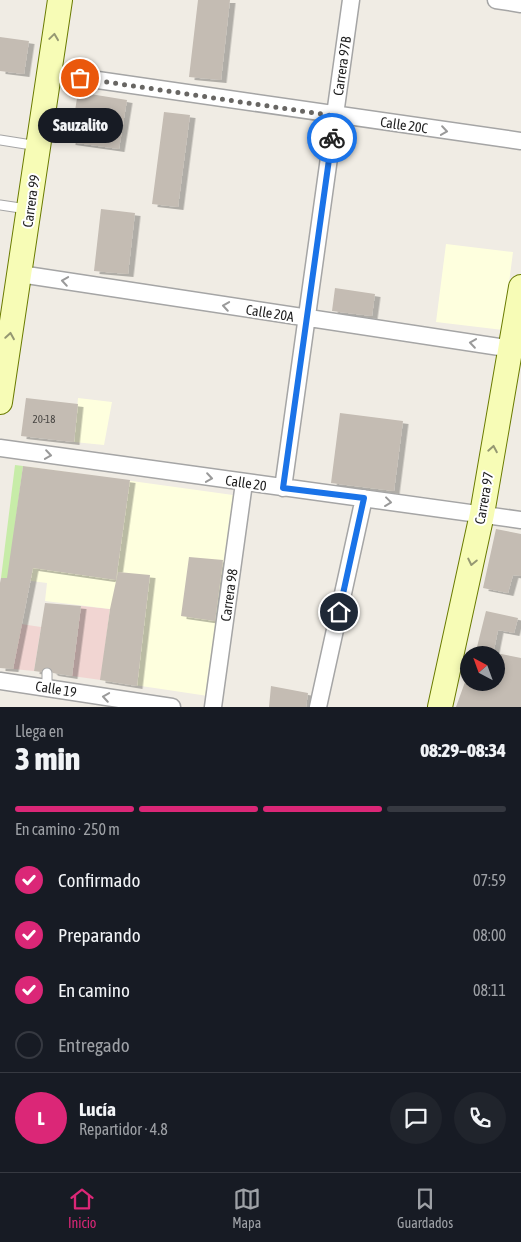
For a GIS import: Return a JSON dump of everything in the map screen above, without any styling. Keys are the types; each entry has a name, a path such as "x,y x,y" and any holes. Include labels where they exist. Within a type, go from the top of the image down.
{"street":[{"name":"Carrera 99","path":"0,402 60,0"},
{"name":"Carrera 97B","path":"283,488 351,0"},
{"path":"496,0 521,4"},
{"name":"Calle 20C","path":"49,74 521,141"},
{"name":"Calle 20A","path":"20,274 516,350"},
{"name":"Carrera 97","path":"440,707 516,350 521,287"},
{"name":"Calle 20","path":"0,448 521,520"},
{"name":"Carrera 98","path":"213,707 244,483"},
{"path":"318,707 364,498"},
{"name":"Calle 19","path":"0,681 47,680 172,707"}],"lane":[{"path":"0,140 38,146"},
{"path":"0,205 29,209"}],"shaded area":[{"path":"446,244 513,252 503,330 436,322"},
{"path":"78,398 112,402 104,445 74,442"},
{"path":"23,466 233,495 208,696 101,680 110,609 45,601 47,583 8,578"},
{"path":"81,606 110,609 101,680 72,676"},
{"path":"21,624 41,627 34,671 13,669"}],"green space":[{"path":"15,465 23,466 8,578 1,578"}],"building":[{"path":"198,0 230,0 221,80 189,77"},
{"path":"0,37 29,41 24,74 0,71"},
{"path":"78,92 127,100 119,149 70,142"},
{"path":"164,112 190,115 178,207 152,204"},
{"path":"101,209 135,213 128,274 94,271"},
{"path":"335,288 375,294 372,316 332,311"},
{"path":"26,398 78,404 74,442 21,436"},
{"path":"340,413 403,421 394,491 331,483"},
{"path":"23,466 130,480 116,580 33,568 13,669 0,668 0,583 1,578 7,578"},
{"path":"496,529 521,534 521,576 513,575 508,593 483,588"},
{"path":"189,557 223,560 215,621 181,616"},
{"path":"118,572 150,575 137,686 100,680 110,609"},
{"path":"45,603 81,606 72,676 53,673 47,667 41,672 34,671"},
{"path":"486,611 518,618 514,633 498,630 495,646 477,646"},
{"path":"505,655 521,658 521,707 456,707 462,691 505,691"},
{"path":"271,686 308,693 306,707 269,707"}],"way so far":[{"path":"80,78 335,116 332,138"}],"place":[{"name":"Sauzalito","path":"80,78"}],"route":[{"path":"332,138 283,488 364,498 339,612"}]}
